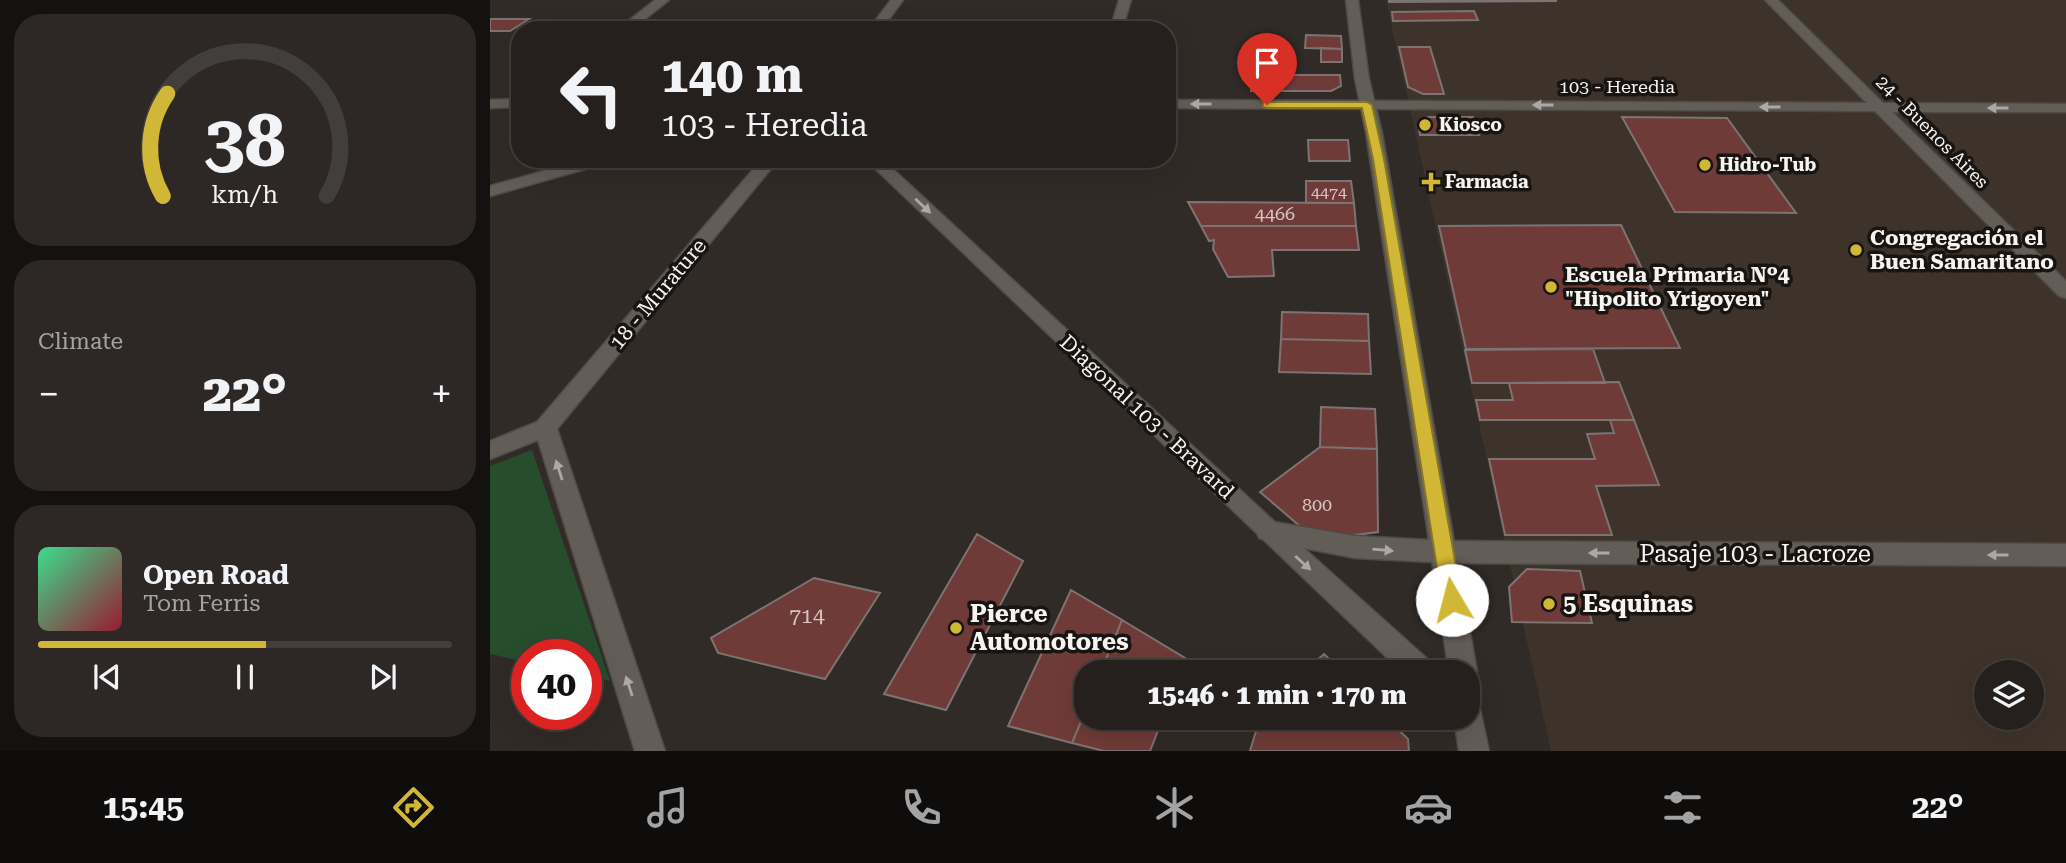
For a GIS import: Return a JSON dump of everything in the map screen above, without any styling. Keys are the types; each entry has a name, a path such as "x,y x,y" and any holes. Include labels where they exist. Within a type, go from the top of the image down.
{"street":[{"path":"635,21 663,0"},
{"path":"881,21 897,0"},
{"path":"1119,21 1125,0"},
{"path":"1352,0 1367,105 1374,133 1461,660"},
{"name":"24 - Buenos Aires","path":"1771,0 2066,292"},
{"path":"490,104 511,103"},
{"name":"103 - Heredia","path":"1176,104 2066,108"},
{"path":"490,191 572,168"},
{"name":"18 - Murature","path":"490,450 545,428 763,168"},
{"name":"Diagonal 103 - Bravard","path":"883,168 1409,660"},
{"path":"545,428 650,751"},
{"name":"Pasaje 103 - Lacroze","path":"1268,531 1355,547 1445,552 2066,555"},
{"path":"1471,730 1474,751"}],"shaded area":[{"path":"1386,0 2066,0 2066,751 1551,751"}],"green space":[{"path":"532,450 596,639 511,639 511,659 490,654 490,466"},
{"path":"602,657 610,681 602,679"}],"building":[{"path":"1556,0 1556,1 1389,2"},
{"path":"1474,11 1478,20 1393,21 1392,12"},
{"path":"490,19 529,19 511,21 510,31 490,31"},
{"path":"1306,35 1341,36 1342,49 1305,48"},
{"path":"1399,47 1430,47 1444,94 1423,94 1408,87"},
{"path":"1321,48 1342,49 1342,62 1321,62"},
{"path":"1251,60 1281,60 1281,91 1251,91"},
{"path":"1281,75 1340,75 1341,86 1331,91 1281,91"},
{"path":"1428,117 1473,117 1479,135 1420,135 1418,123"},
{"name":"Hidro-Tub","path":"1622,117 1727,118 1796,213 1675,212"},
{"path":"1308,140 1348,140 1350,161 1309,161"},
{"path":"1306,181 1351,181 1354,203 1306,203"},
{"path":"1188,202 1354,203 1356,226 1201,226"},
{"name":"Escuela Primaria Nº4 \"Hipolito Yrigoyen\"","path":"1621,225 1680,348 1466,349 1439,226"},
{"path":"1201,226 1356,226 1359,250 1272,250 1274,276 1228,277 1213,249 1214,240 1209,241"},
{"path":"1282,312 1368,314 1369,341 1281,339"},
{"path":"1281,339 1369,341 1371,374 1279,372"},
{"path":"1593,349 1605,383 1472,383 1465,350"},
{"path":"1619,382 1634,420 1480,420 1476,400 1513,400 1509,383"},
{"path":"1321,407 1375,409 1377,449 1320,447"},
{"path":"1610,420 1634,420 1659,485 1596,486 1612,535 1505,535 1489,459 1595,459 1587,434 1614,433"},
{"path":"1320,447 1377,449 1378,532 1316,540 1260,492"},
{"name":"Pierce Automotores","path":"977,534 1023,561 946,710 884,694"},
{"name":"5 Esquinas","path":"1527,569 1580,571 1592,623 1512,622 1509,587"},
{"path":"814,578 880,593 825,679 718,653 711,638"},
{"path":"1071,590 1122,620 1106,660 1074,660 1074,730 1077,730 1072,743 1008,726"},
{"path":"1122,620 1185,658 1184,660 1106,660"},
{"path":"1324,654 1330,660 1317,660"},
{"path":"1077,730 1158,730 1150,751 1104,751 1072,743"},
{"path":"1256,730 1399,730 1408,739 1409,751 1250,751"}],"place":[{"name":"Kiosco","path":"1425,125"},
{"name":"Hidro-Tub","path":"1705,165"},
{"name":"Farmacia","path":"1431,182"},
{"name":"Congregación el Buen Samaritano","path":"1856,250"},
{"name":"Escuela Primaria Nº4 \"Hipolito Yrigoyen\"","path":"1551,287"},
{"name":"5 Esquinas","path":"1549,604"},
{"name":"Pierce Automotores","path":"956,628"}],"route":[{"path":"1267,105 1367,105 1374,133 1452,600"}]}
